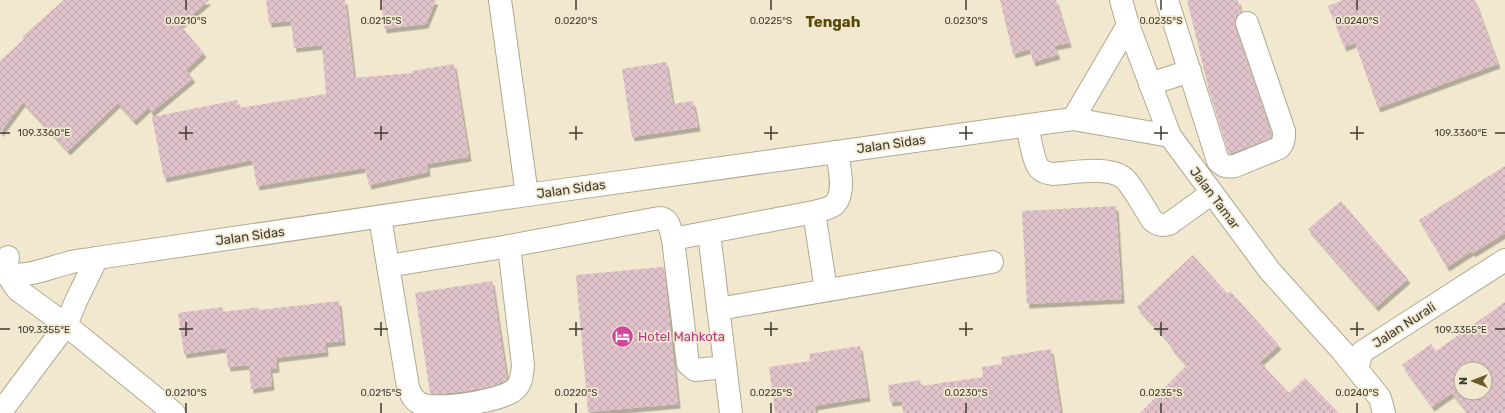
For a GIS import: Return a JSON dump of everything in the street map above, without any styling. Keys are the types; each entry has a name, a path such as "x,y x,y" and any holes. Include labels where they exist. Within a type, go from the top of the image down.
{"street":[{"path":"500,0 527,195"},
{"name":"Jalan Tamar","path":"1121,0 1128,25 1170,136 1270,271 1357,368"},
{"path":"1167,0 1218,161 1223,166 1235,166 1279,148 1284,137 1284,131 1247,23"},
{"path":"1073,119 1128,25"},
{"path":"1150,84 1190,71"},
{"name":"Jalan Sidas","path":"4,264 31,261 68,263 527,195 1073,119 1170,136"},
{"path":"1027,126 1036,161 1040,169 1046,173 1053,174 1099,171 1119,174 1126,180 1152,220 1157,225 1163,226 1169,224 1212,193"},
{"path":"673,239 828,208 839,198 840,188 837,152"},
{"path":"814,212 826,290"},
{"path":"380,217 408,387 413,398 421,404 432,407 464,409 506,396 516,389 522,379 523,365 509,246"},
{"path":"388,266 664,218 668,222 673,239 688,364 694,370 725,367"},
{"path":"709,232 731,413"},
{"path":"0,413 66,325 96,258"},
{"name":"Jalan Nurali","path":"1357,368 1362,352 1505,260"},
{"path":"718,309 992,262"},
{"path":"4,264 12,283 18,290 66,325 174,413"},
{"path":"1357,368 1380,398 1384,413"}],"building":[{"path":"64,0 209,0 180,25 204,53 186,70 193,78 151,113 149,107 134,121 118,103 68,151 23,102 0,133 0,61 24,39 22,37"},
{"path":"266,0 345,0 354,78 412,73 412,71 454,64 469,157 427,164 428,172 369,185 365,168 257,186 252,160 164,178 152,117 237,100 239,108 326,94 322,45 294,48 291,21 269,23"},
{"path":"381,0 436,0 426,24 384,29"},
{"path":"1000,0 1056,0 1069,43 1054,46 1058,55 1033,62 1030,49 1013,54"},
{"path":"1187,0 1238,0 1241,13 1237,15 1235,27 1265,115 1271,138 1229,154 1209,90"},
{"path":"1343,0 1475,0 1498,64 1378,108 1355,43 1344,47 1328,6"},
{"path":"666,62 673,104 693,101 698,127 632,137 622,69"},
{"path":"1505,166 1505,233 1447,267 1419,220"},
{"path":"1341,201 1408,279 1376,307 1308,229"},
{"path":"1116,206 1122,299 1027,304 1022,211"},
{"path":"1193,255 1228,294 1230,291 1279,345 1260,362 1289,393 1305,378 1339,413 1140,413 1187,365 1170,346 1172,345 1137,307"},
{"path":"664,267 678,404 588,412 576,275"},
{"path":"492,281 507,380 493,386 467,391 440,394 430,393 415,293"},
{"path":"339,301 343,341 325,343 326,352 276,358 277,368 270,369 272,386 251,389 249,365 228,367 226,348 184,354 178,313 223,307 223,312 259,307 259,310"},
{"path":"1505,302 1505,413 1468,413 1458,401 1493,401 1493,361 1453,361 1453,394 1452,393 1432,407 1402,365 1431,344 1436,351"},
{"path":"860,346 868,397 815,406 816,413 775,413 769,367 810,361 809,354"},
{"path":"1051,349 1061,413 903,413 902,401 890,402 888,385 920,380 921,386 983,377 982,367 1002,364 1001,357"}],"place":[{"name":"Hotel Mahkota","path":"622,336"}],"district":[{"name":"Tengah","path":"833,22"}]}
